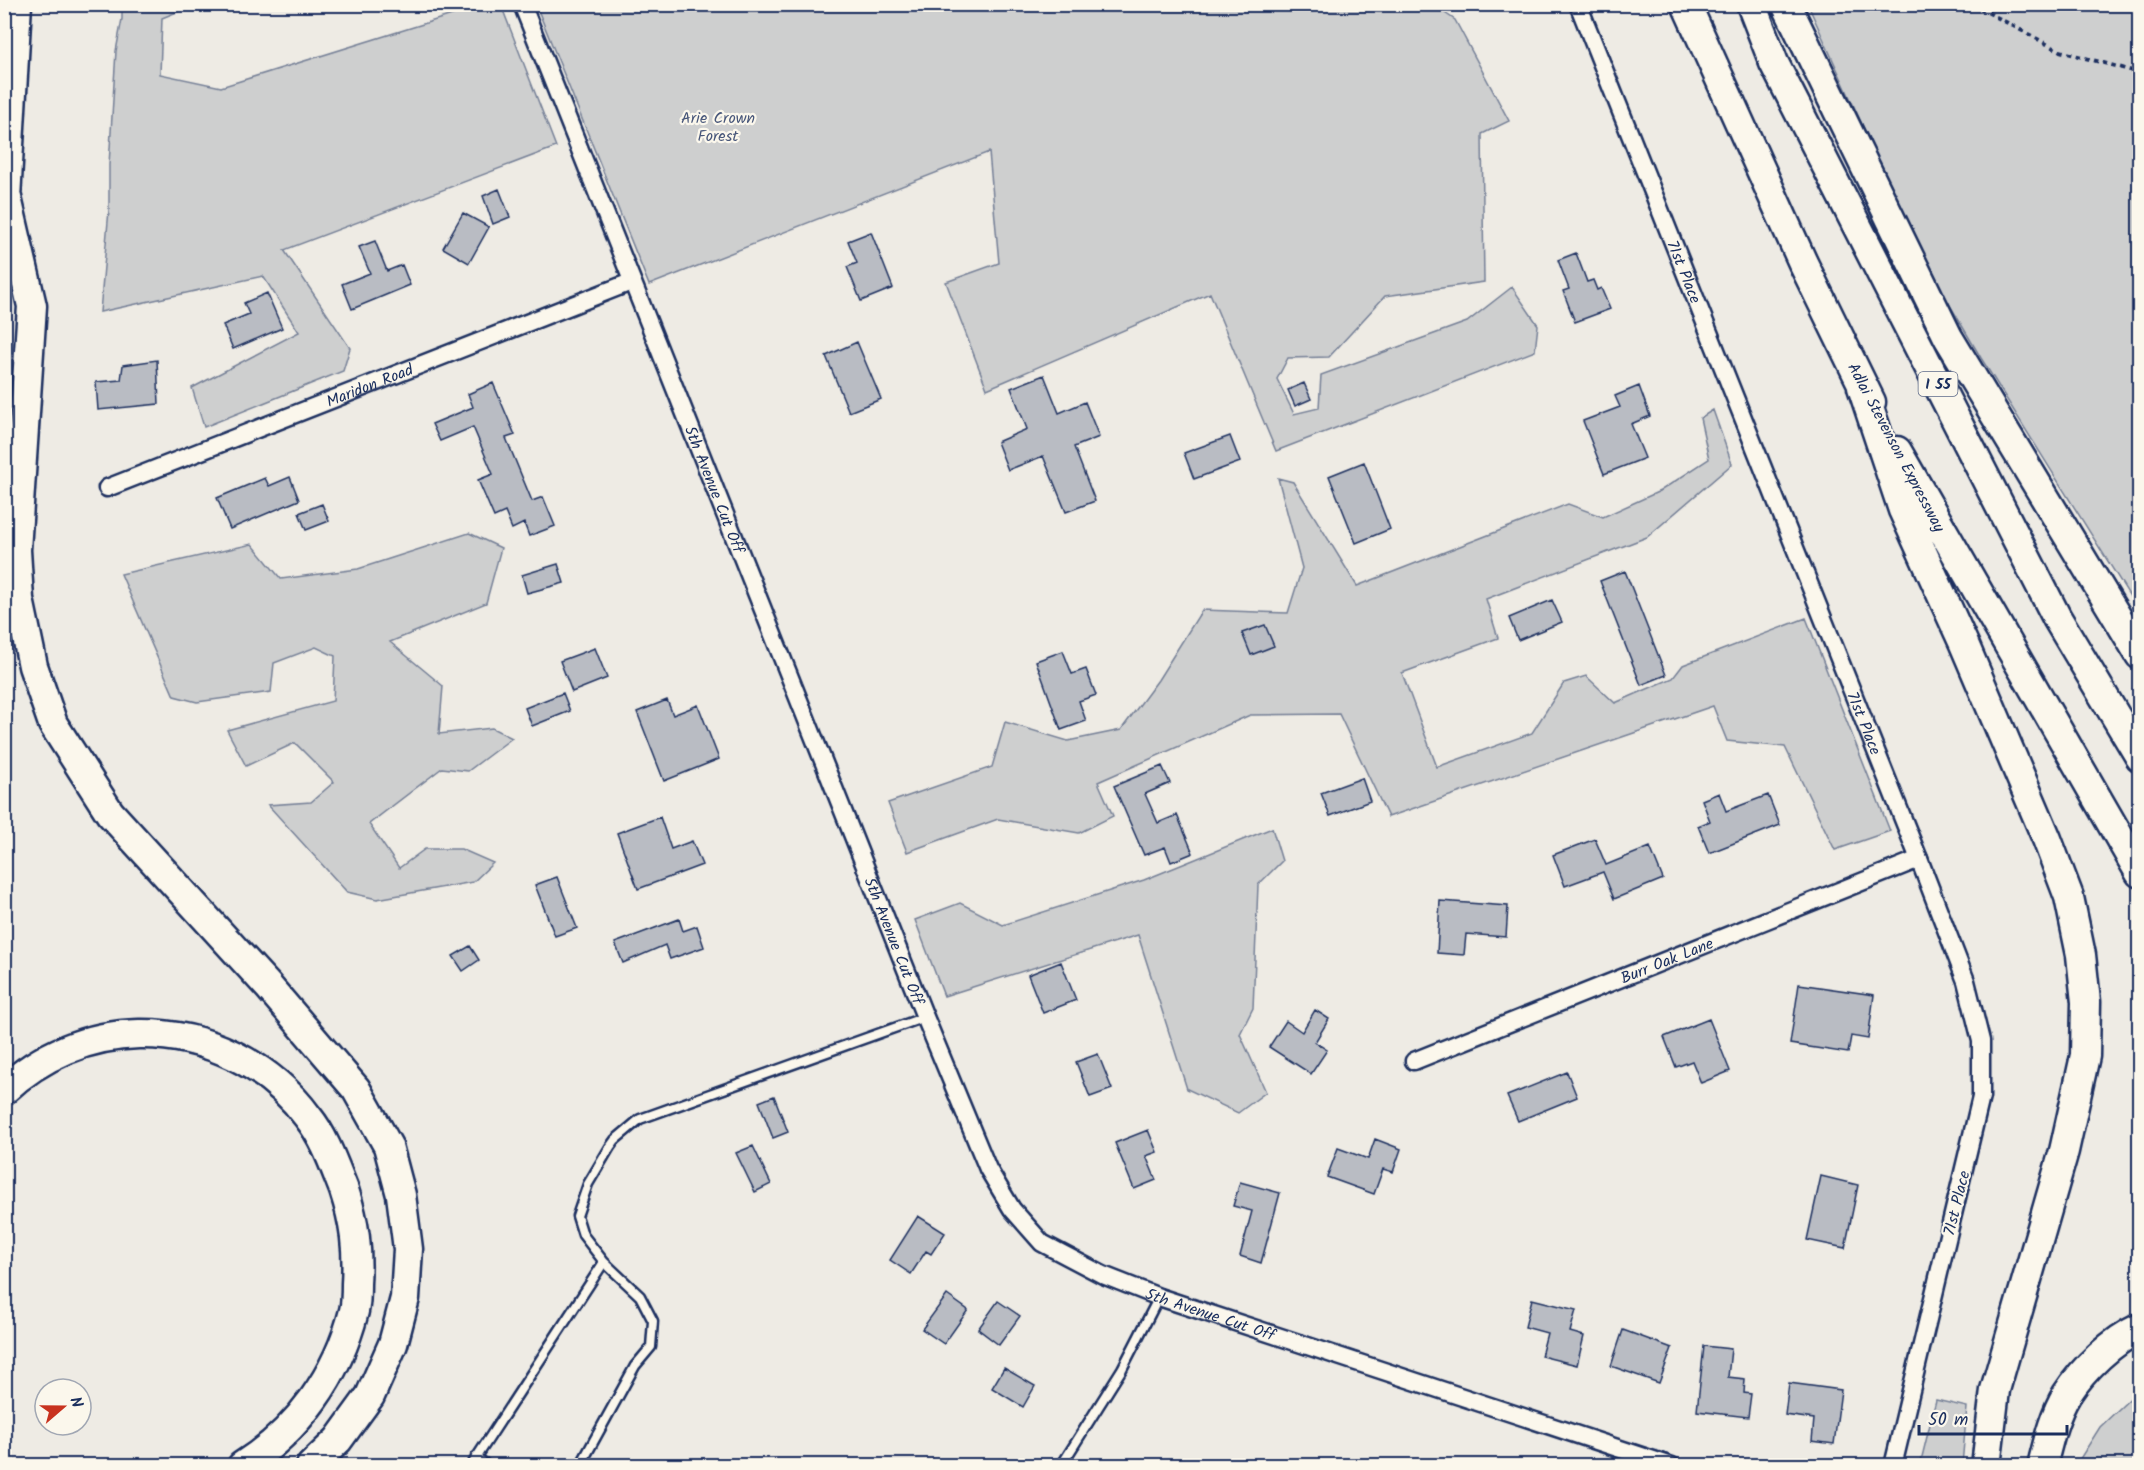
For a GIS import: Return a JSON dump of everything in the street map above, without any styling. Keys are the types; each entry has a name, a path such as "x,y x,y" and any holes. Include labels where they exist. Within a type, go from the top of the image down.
{"highway":[{"path":"4,227 17,4"},
{"name":"Adlai Stevenson Expressway","path":"1686,4 1862,387 1915,484 2139,873"},
{"name":"I 55","path":"1751,4 1774,63 2057,618 2139,757"},
{"path":"1786,4 1948,337 2136,651"},
{"path":"7,198 32,306 16,550 19,598 33,666 53,724 77,766 110,813 268,986 356,1089 388,1146 401,1195 408,1250 405,1298 393,1344 370,1396 338,1440 311,1466"},
{"path":"1862,387 1903,510 1969,654 2047,839 2069,897 2081,955 2086,1002 2085,1056 2064,1150 1995,1390 1986,1466"},
{"path":"4,1090 37,1063 71,1046 115,1034 159,1034 197,1040 238,1056 268,1075 309,1118 332,1158 350,1209 358,1253 355,1310 325,1383 314,1399 296,1422 264,1452 242,1466"},
{"path":"2042,1466 2051,1432 2066,1395 2093,1363 2139,1328"}],"street":[{"name":"5th Avenue Cut Off","path":"522,4 925,1017 988,1168 1011,1209 1042,1243 1103,1275 1159,1298 1672,1466"},
{"name":"71st Place","path":"1578,4 1919,859 1966,981 1981,1041 1982,1097 1893,1466"},
{"name":"Maridon Road","path":"106,488 631,282"},
{"name":"Burr Oak Lane","path":"1414,1062 1919,859"}],"lane":[{"path":"580,1466 635,1366 651,1347 653,1322 640,1296 604,1262 583,1236 578,1216 588,1184 615,1140 640,1119 925,1017"},
{"path":"471,1466 604,1262"},
{"path":"1061,1466 1122,1369 1159,1298"},
{"path":"476,1457 488,1466"}],"path":[{"path":"1972,4 2060,51 2139,73"}],"green space":[{"path":"122,5 194,5 162,18 160,74 221,87 484,5 501,5 556,147 284,250 350,348 343,371 204,427 192,388 299,332 263,276 100,312 109,210 109,165 116,51 122,19"},
{"name":"Arie Crown Forest","path":"536,5 1433,5 1455,20 1509,121 1482,134 1484,282 1385,296 1329,357 1288,358 1277,379 1294,414 1319,408 1321,375 1467,322 1512,287 1538,325 1535,351 1276,451 1210,293 987,389 946,282 999,263 989,152 649,285"},
{"path":"1808,5 2139,5 2139,611 1981,358 1924,261"},
{"path":"1713,410 1732,464 1647,537 1486,599 1498,638 1402,673 1437,767 1532,733 1564,683 1586,676 1615,703 1673,678 1683,665 1806,618 1890,831 1835,850 1785,747 1727,741 1713,706 1388,817 1339,714 1250,715 1098,782 1113,816 1079,833 998,819 907,852 888,803 992,767 1005,722 1068,741 1121,730 1158,680 1202,610 1288,613 1302,568 1278,478 1293,482 1357,586 1568,504 1603,517 1660,491 1709,459 1700,418"},
{"path":"469,533 501,548 486,603 390,642 443,686 439,734 492,728 512,738 468,771 442,768 369,824 399,868 425,849 461,849 493,863 473,882 377,899 347,892 268,805 311,802 334,782 295,743 246,766 227,730 333,701 335,656 316,647 274,663 271,692 197,702 174,696 121,574 252,544 281,579 358,569"},
{"path":"1272,828 1282,861 1258,885 1253,1008 1240,1034 1266,1092 1238,1113 1187,1089 1138,935 944,996 915,920 960,903 1003,925 1144,880"},
{"path":"2139,1390 2139,1465 2076,1465 2100,1427"},
{"path":"1936,1400 1967,1407 1962,1465 1920,1465"}],"building":[{"path":"499,189 510,217 493,224 483,196"},
{"path":"463,213 489,227 469,263 443,248"},
{"path":"871,232 893,288 861,301 847,267 857,263 848,241"},
{"path":"375,241 387,271 402,265 410,285 352,309 342,284 370,273 359,247"},
{"path":"1576,253 1587,282 1593,280 1597,290 1601,288 1610,309 1575,322 1563,291 1569,289 1558,260"},
{"path":"267,293 282,328 233,349 223,325 249,314 244,303"},
{"path":"857,342 881,399 849,412 826,356"},
{"path":"157,360 159,404 98,410 96,382 121,380 123,365"},
{"path":"1044,375 1059,413 1085,402 1099,437 1074,447 1095,501 1066,512 1043,456 1008,470 997,442 1027,429 1011,388"},
{"path":"493,383 515,435 506,438 532,501 543,497 555,526 529,536 524,523 512,529 505,512 494,517 478,480 493,474 473,427 440,441 432,424 473,407 468,394"},
{"path":"1304,383 1311,399 1295,406 1288,390"},
{"path":"1639,386 1650,416 1631,424 1645,458 1604,474 1583,421 1620,407 1615,396"},
{"path":"1230,436 1240,462 1194,479 1184,453"},
{"path":"1364,462 1390,529 1356,543 1329,476"},
{"path":"290,477 299,500 230,529 217,498 265,478 269,486"},
{"path":"322,504 329,521 306,530 299,513"},
{"path":"558,564 564,583 527,593 522,575"},
{"path":"1625,571 1666,675 1641,685 1600,581"},
{"path":"1552,600 1562,622 1518,640 1509,618"},
{"path":"1265,625 1274,646 1251,655 1242,633"},
{"path":"595,648 607,678 572,692 560,661"},
{"path":"1063,651 1072,674 1086,669 1096,695 1079,701 1086,721 1061,730 1036,661"},
{"path":"563,693 570,711 532,726 525,708"},
{"path":"667,700 673,715 698,705 719,759 664,781 637,712"},
{"path":"1162,766 1170,783 1145,794 1158,823 1177,815 1193,853 1171,862 1165,847 1144,855 1114,786"},
{"path":"1362,778 1370,801 1330,816 1321,793"},
{"path":"1719,793 1726,811 1768,795 1780,825 1709,853 1698,826 1710,821 1702,800"},
{"path":"660,817 671,849 692,841 702,865 638,889 617,833"},
{"path":"1595,839 1606,865 1650,847 1663,879 1614,899 1603,872 1565,886 1553,855"},
{"path":"557,877 577,928 555,936 535,885"},
{"path":"1440,901 1508,906 1506,937 1466,934 1464,955 1437,953"},
{"path":"679,919 683,931 697,926 704,947 670,959 665,945 623,963 615,943"},
{"path":"470,946 479,960 463,971 453,956"},
{"path":"1061,962 1076,1000 1043,1013 1028,975"},
{"path":"1799,984 1874,995 1868,1039 1851,1036 1848,1053 1790,1044"},
{"path":"1315,1010 1329,1019 1315,1042 1327,1050 1311,1074 1269,1047 1286,1021 1302,1032"},
{"path":"1709,1019 1730,1071 1701,1083 1692,1061 1676,1067 1664,1037"},
{"path":"1098,1054 1112,1089 1090,1097 1076,1062"},
{"path":"1567,1072 1577,1097 1518,1121 1507,1096"},
{"path":"774,1096 788,1132 773,1138 759,1102"},
{"path":"1148,1130 1157,1152 1146,1156 1156,1180 1134,1189 1115,1143"},
{"path":"1375,1139 1401,1149 1393,1172 1383,1169 1374,1194 1327,1177 1338,1148 1368,1159"},
{"path":"753,1146 771,1184 755,1192 736,1153"},
{"path":"1821,1176 1858,1185 1845,1248 1807,1240"},
{"path":"1240,1182 1280,1193 1261,1263 1240,1256 1252,1211 1233,1206"},
{"path":"918,1216 945,1233 931,1254 926,1251 911,1274 890,1260"},
{"path":"947,1295 968,1310 944,1344 922,1329"},
{"path":"1532,1299 1576,1310 1570,1332 1584,1336 1577,1365 1541,1356 1547,1333 1525,1327"},
{"path":"998,1301 1020,1316 999,1345 978,1329"},
{"path":"1623,1330 1672,1348 1659,1383 1611,1366"},
{"path":"1704,1346 1731,1349 1728,1377 1745,1379 1744,1393 1751,1394 1748,1417 1697,1411"},
{"path":"1004,1368 1035,1386 1023,1407 992,1388"},
{"path":"1789,1383 1841,1390 1834,1444 1812,1441 1814,1419 1785,1415"}]}
